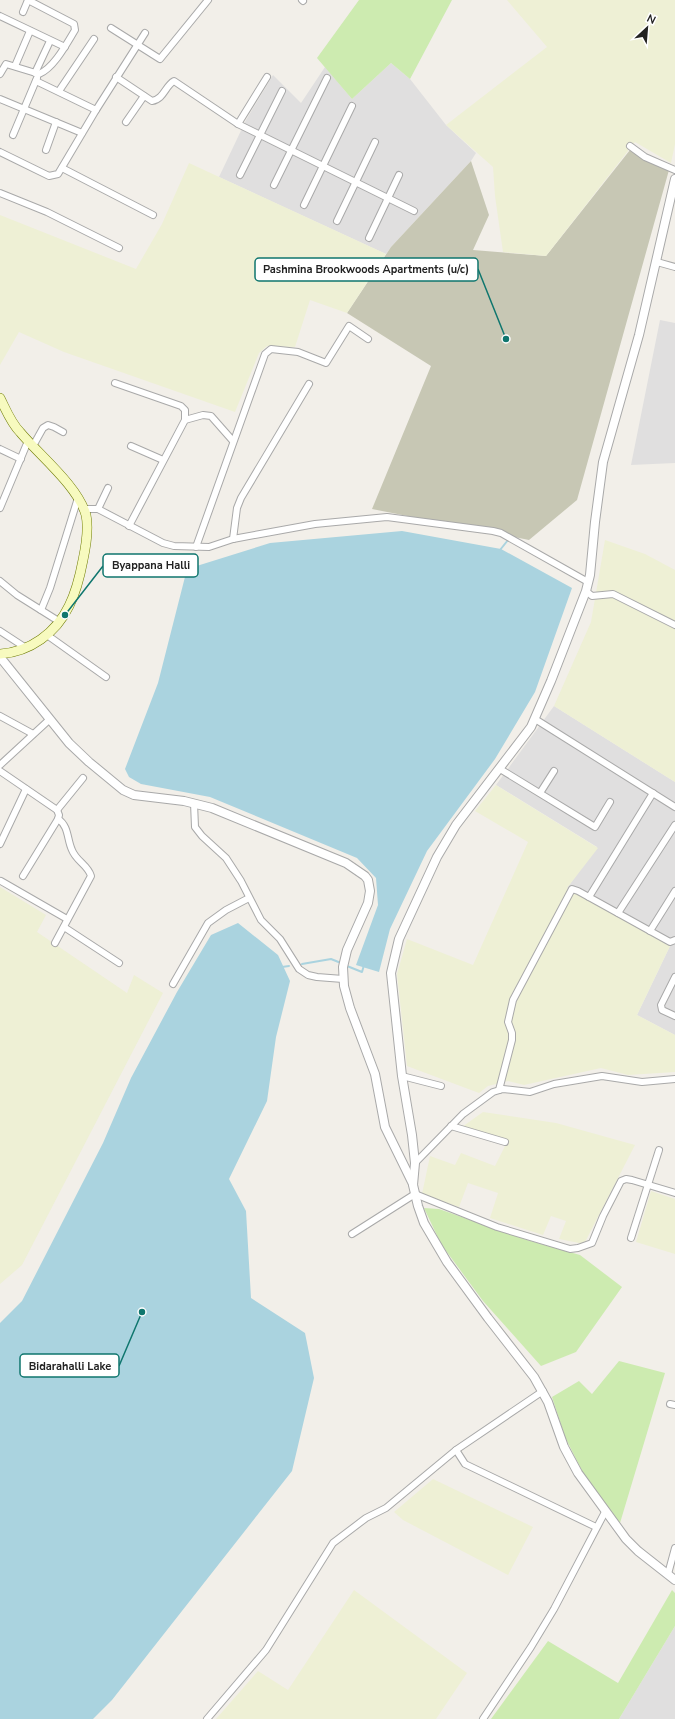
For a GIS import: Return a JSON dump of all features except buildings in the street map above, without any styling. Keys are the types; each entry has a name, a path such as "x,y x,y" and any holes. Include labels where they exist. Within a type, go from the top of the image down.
{"main road":[{"path":"0,398 15,426 30,444 48,461 78,498 84,509 87,529 84,558 75,591 60,622 47,635 26,648 0,656"}],"street":[{"path":"0,74 6,64 37,73 48,68 65,47 75,30 74,24 28,0 24,12"},
{"path":"111,28 160,59 208,0"},
{"path":"0,16 65,47"},
{"path":"15,66 30,31"},
{"path":"0,152 49,176 58,174 82,132 145,33"},
{"path":"59,91 94,39"},
{"path":"13,135 25,109 50,41"},
{"path":"116,77 152,101 157,100 162,96 170,83 174,81 238,124 414,211"},
{"path":"238,124 267,77"},
{"path":"274,185 327,78"},
{"path":"36,81 96,110"},
{"path":"240,174 282,91"},
{"path":"126,122 144,96"},
{"path":"0,99 82,132"},
{"path":"304,205 352,106"},
{"path":"46,150 56,122"},
{"path":"337,221 375,142"},
{"path":"630,146 645,156 675,170"},
{"path":"62,168 153,215"},
{"path":"368,238 399,175"},
{"path":"414,1189 415,1163 411,1128 402,1076 391,982 391,973 396,947 440,852 456,825 526,735 535,719 586,591 603,462 639,335 675,179"},
{"path":"0,192 47,212 119,248"},
{"path":"657,262 675,267"},
{"path":"196,547 265,354 271,349 298,352 326,363 349,326 368,339"},
{"path":"115,383 181,406 185,410 185,420 130,526"},
{"path":"233,539 237,508 241,498 309,384"},
{"path":"185,420 203,415 211,416 233,441"},
{"path":"0,508 21,459 30,444 43,428 48,425 63,432"},
{"path":"131,446 163,460"},
{"path":"0,449 21,459"},
{"path":"98,509 108,488"},
{"path":"40,610 50,588 78,498"},
{"path":"84,509 98,509 163,543 174,546 215,546 233,539 315,524 387,517 493,531 588,582"},
{"path":"0,581 40,610 60,622"},
{"path":"586,591 592,596 613,594 675,625"},
{"path":"0,631 26,648"},
{"path":"47,635 106,677"},
{"path":"0,656 50,719 79,752 123,790 140,796 194,803 212,808 332,857 362,873 368,880 370,896 347,950 343,967 343,979 348,1000 375,1074 385,1127 414,1189 424,1223 447,1262 488,1318 526,1365 543,1391 568,1457 605,1512 638,1551 675,1580"},
{"path":"0,716 33,734"},
{"path":"0,765 50,719"},
{"path":"535,719 675,807"},
{"path":"500,769 595,827 610,802"},
{"path":"0,771 56,810 59,815 23,876"},
{"path":"540,793 554,771"},
{"path":"56,810 83,778"},
{"path":"0,844 26,789"},
{"path":"589,896 653,793"},
{"path":"194,803 195,827 202,836 226,858 241,881 261,920 280,939 299,969 308,975 343,979"},
{"path":"55,943 91,876 87,868 80,862 72,850 64,824 58,819"},
{"path":"618,913 675,826"},
{"path":"2,882 67,919"},
{"path":"499,1090 512,1040 512,1033 508,1022 516,992 571,891 575,889 589,896 670,942 675,940"},
{"path":"650,931 675,891"},
{"path":"173,984 208,923 226,910 249,898"},
{"path":"64,926 119,963"},
{"path":"675,977 661,1005 662,1010 675,1016"},
{"path":"402,1076 441,1086"},
{"path":"415,1163 451,1126 485,1097 499,1090 530,1092 554,1084 602,1076 642,1082 675,1079"},
{"path":"451,1126 505,1142"},
{"path":"632,1238 659,1150"},
{"path":"414,1189 497,1227 574,1249 592,1243 603,1216 621,1182 626,1179 675,1193"},
{"path":"352,1234 414,1189"},
{"path":"207,1719 266,1650 333,1543 366,1518 386,1508 456,1450 543,1391"},
{"path":"456,1450 465,1464 596,1527"},
{"path":"483,1719 532,1647 554,1609 605,1512"},
{"path":"668,1574 675,1548"}],"shaded area":[{"path":"507,0 675,0 675,144 671,163 635,142 546,256 503,252 495,196 493,167 446,125 547,47"},
{"path":"391,63 410,79 446,125 476,153 471,161 386,254 219,177 246,120 273,75 301,103 325,67 352,99"},
{"path":"630,150 669,170 577,500 529,540 372,509 431,366 347,313 391,247 471,161 489,215 473,250 546,256"},
{"path":"189,163 386,254 347,313 310,300 295,347 267,346 259,353 235,412 64,352 19,332 0,365 0,215 136,269 162,224"},
{"path":"660,320 675,323 675,463 631,465"},
{"path":"605,540 645,554 675,570 675,782 554,706 591,622"},
{"path":"554,706 675,782 675,1035 637,1015 670,946 567,888 597,847 496,785"},
{"path":"496,785 598,848 567,888 670,946 637,1015 675,1035 675,1072 628,1075 601,1068 524,1085 508,1081 488,1086 479,1093 407,1066 397,974 407,939 473,965 528,842 475,811"},
{"path":"0,887 46,915 37,932 127,993 134,975 163,993 22,1265 0,1284"},
{"path":"483,1112 556,1123 635,1145 584,1244 559,1239 566,1221 551,1216 543,1235 490,1218 498,1193 468,1183 459,1207 422,1194 430,1156 455,1165 461,1153 495,1166 508,1140 462,1127"},
{"path":"651,1191 675,1199 675,1254 636,1242"},
{"path":"433,1479 533,1527 508,1575 403,1520 394,1512"},
{"path":"354,1590 467,1673 436,1719 216,1719 258,1671 288,1690"},
{"path":"675,1626 675,1719 619,1719"}],"green space":[{"path":"359,0 452,0 410,79 391,63 352,99 317,58"},
{"path":"424,1208 439,1209 527,1240 580,1255 622,1287 576,1352 541,1366 483,1301 441,1244"},
{"path":"619,1361 665,1373 620,1523 586,1479 565,1437 552,1397 579,1381 592,1394"},
{"path":"672,1590 675,1593 675,1626 619,1719 491,1719 548,1641 618,1683"}],"water":[{"path":"402,531 501,549 572,588 535,692 495,759 427,851 390,929 379,972 356,965 378,905 376,878 357,858 210,797 141,784 129,777 125,769 158,683 187,569 270,543"},
{"path":"238,923 278,955 290,981 276,1037 267,1101 229,1179 246,1211 251,1298 305,1333 314,1378 292,1471 112,1700 93,1719 0,1719 0,1323 22,1301 103,1143 131,1078 177,992 211,935"}],"waterway":[{"path":"500,550 508,540"},
{"path":"302,964 331,959 341,963"},
{"path":"347,966 362,972 364,965"},
{"path":"282,967 289,966"}],"place":[{"name":"Pashmina Brookwoods Apartments (u/c)","path":"506,339"},
{"name":"Byappana Halli","path":"65,615"},
{"name":"Bidarahalli Lake","path":"142,1312"}]}
